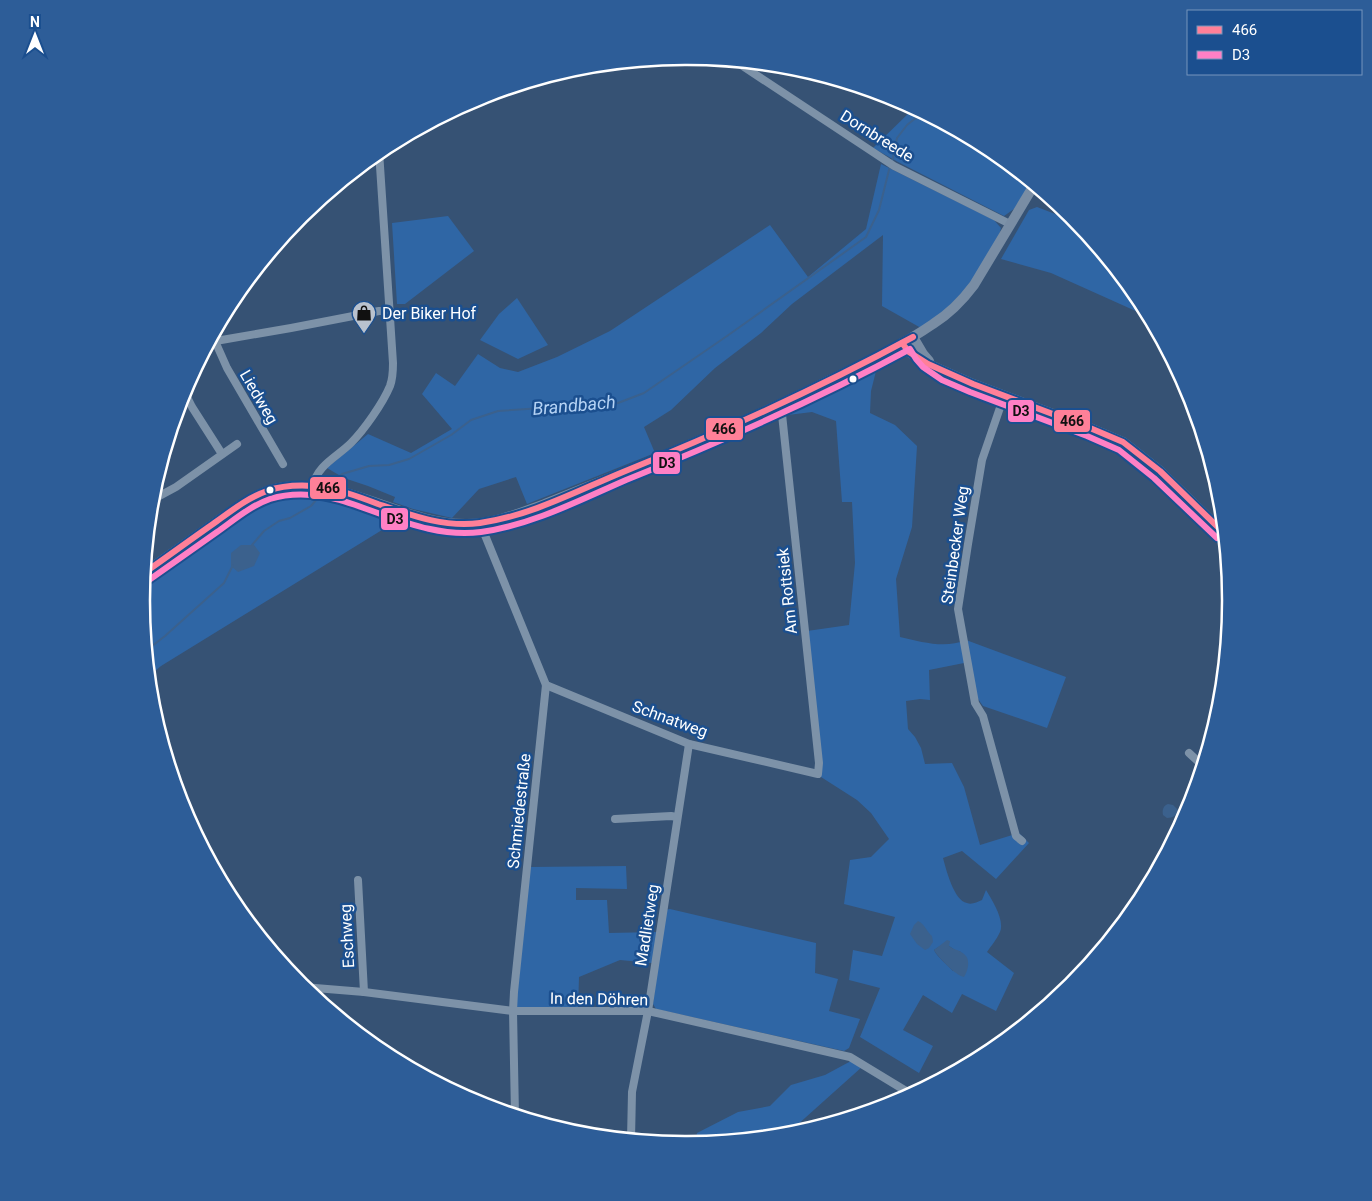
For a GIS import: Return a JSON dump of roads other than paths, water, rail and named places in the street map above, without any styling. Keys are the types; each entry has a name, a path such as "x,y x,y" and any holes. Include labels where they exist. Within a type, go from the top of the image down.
{"main road":[{"path":"152,567 239,506 269,490 302,485 321,487 434,521 459,524 480,523 516,515 703,440 780,405 902,343 947,314 966,297 974,286 1030,191"},
{"path":"913,337 929,361 946,372"},
{"path":"902,343 909,352 928,364 973,384 1123,442 1160,471 1216,524"}],"street":[{"name":"Dornbreede","path":"747,69 896,167 1010,224"},
{"path":"321,487 317,473 350,444 364,428 390,385 393,374 381,161"},
{"path":"218,341 390,310"},
{"name":"Liedweg","path":"215,347 283,464"},
{"name":"Steinbecker Weg","path":"1004,396 982,460 958,609 975,703 983,716 1016,836 1022,841"},
{"path":"189,401 222,454"},
{"name":"Am Rottsiek","path":"780,405 819,763 818,774"},
{"path":"161,495 176,487 238,444"},
{"name":"Schmiedestraße","path":"480,523 546,685 516,964 513,1012 515,1108"},
{"name":"Schnatweg","path":"546,685 689,744 818,774"},
{"name":"Madlietweg","path":"631,1133 632,1092 648,1011 689,744"},
{"path":"1189,753 1197,760"},
{"path":"615,818 677,817"},
{"name":"Eschweg","path":"358,880 364,992"},
{"name":"In den Döhren","path":"317,988 364,992 513,1012 648,1011 850,1056 904,1089"}],"waterway":[{"name":"Brandbach","path":"892,162 897,138 907,125 917,117"},
{"name":"Brandbach","path":"329,485 342,474 369,466 389,465 409,459 451,435 471,420 498,411 618,403 644,393 866,237 879,210 890,166"},
{"name":"Brandbach","path":"252,545 264,531 279,521 290,518 311,506 322,493"},
{"path":"153,645 224,583 233,565"}],"place":[{"name":"Der Biker Hof","path":"364,334"}]}
